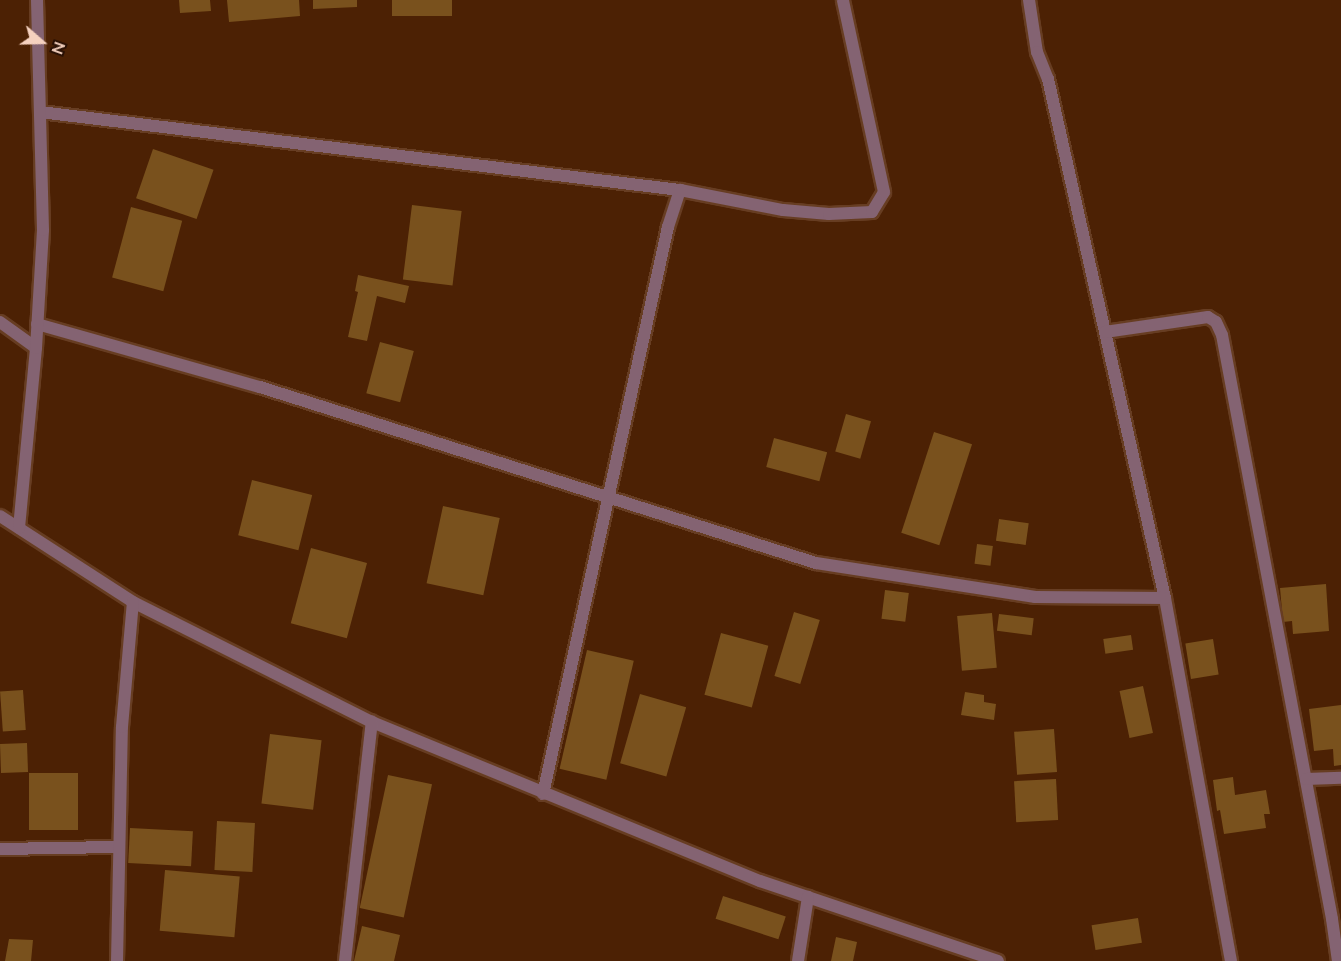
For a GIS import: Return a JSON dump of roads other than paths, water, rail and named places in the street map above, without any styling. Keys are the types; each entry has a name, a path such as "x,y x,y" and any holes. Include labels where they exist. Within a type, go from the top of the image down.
{"street":[{"path":"19,528 36,348 43,230 37,0"},
{"path":"40,112 680,190 783,210 829,214 872,212 884,192 843,0"},
{"path":"1029,0 1037,52 1048,79 1165,598 1231,961"},
{"path":"543,794 668,227 680,190"},
{"path":"1105,332 1208,318 1216,322 1222,335 1338,961"},
{"path":"0,322 36,348"},
{"path":"37,324 260,387 816,562 1035,597 1165,598"},
{"path":"0,516 133,602 243,660 372,722 759,881 998,961"},
{"path":"117,961 122,726 133,602"},
{"path":"345,961 372,722"},
{"path":"1306,779 1341,778"},
{"path":"0,849 119,847"},
{"path":"798,961 808,897"}]}
